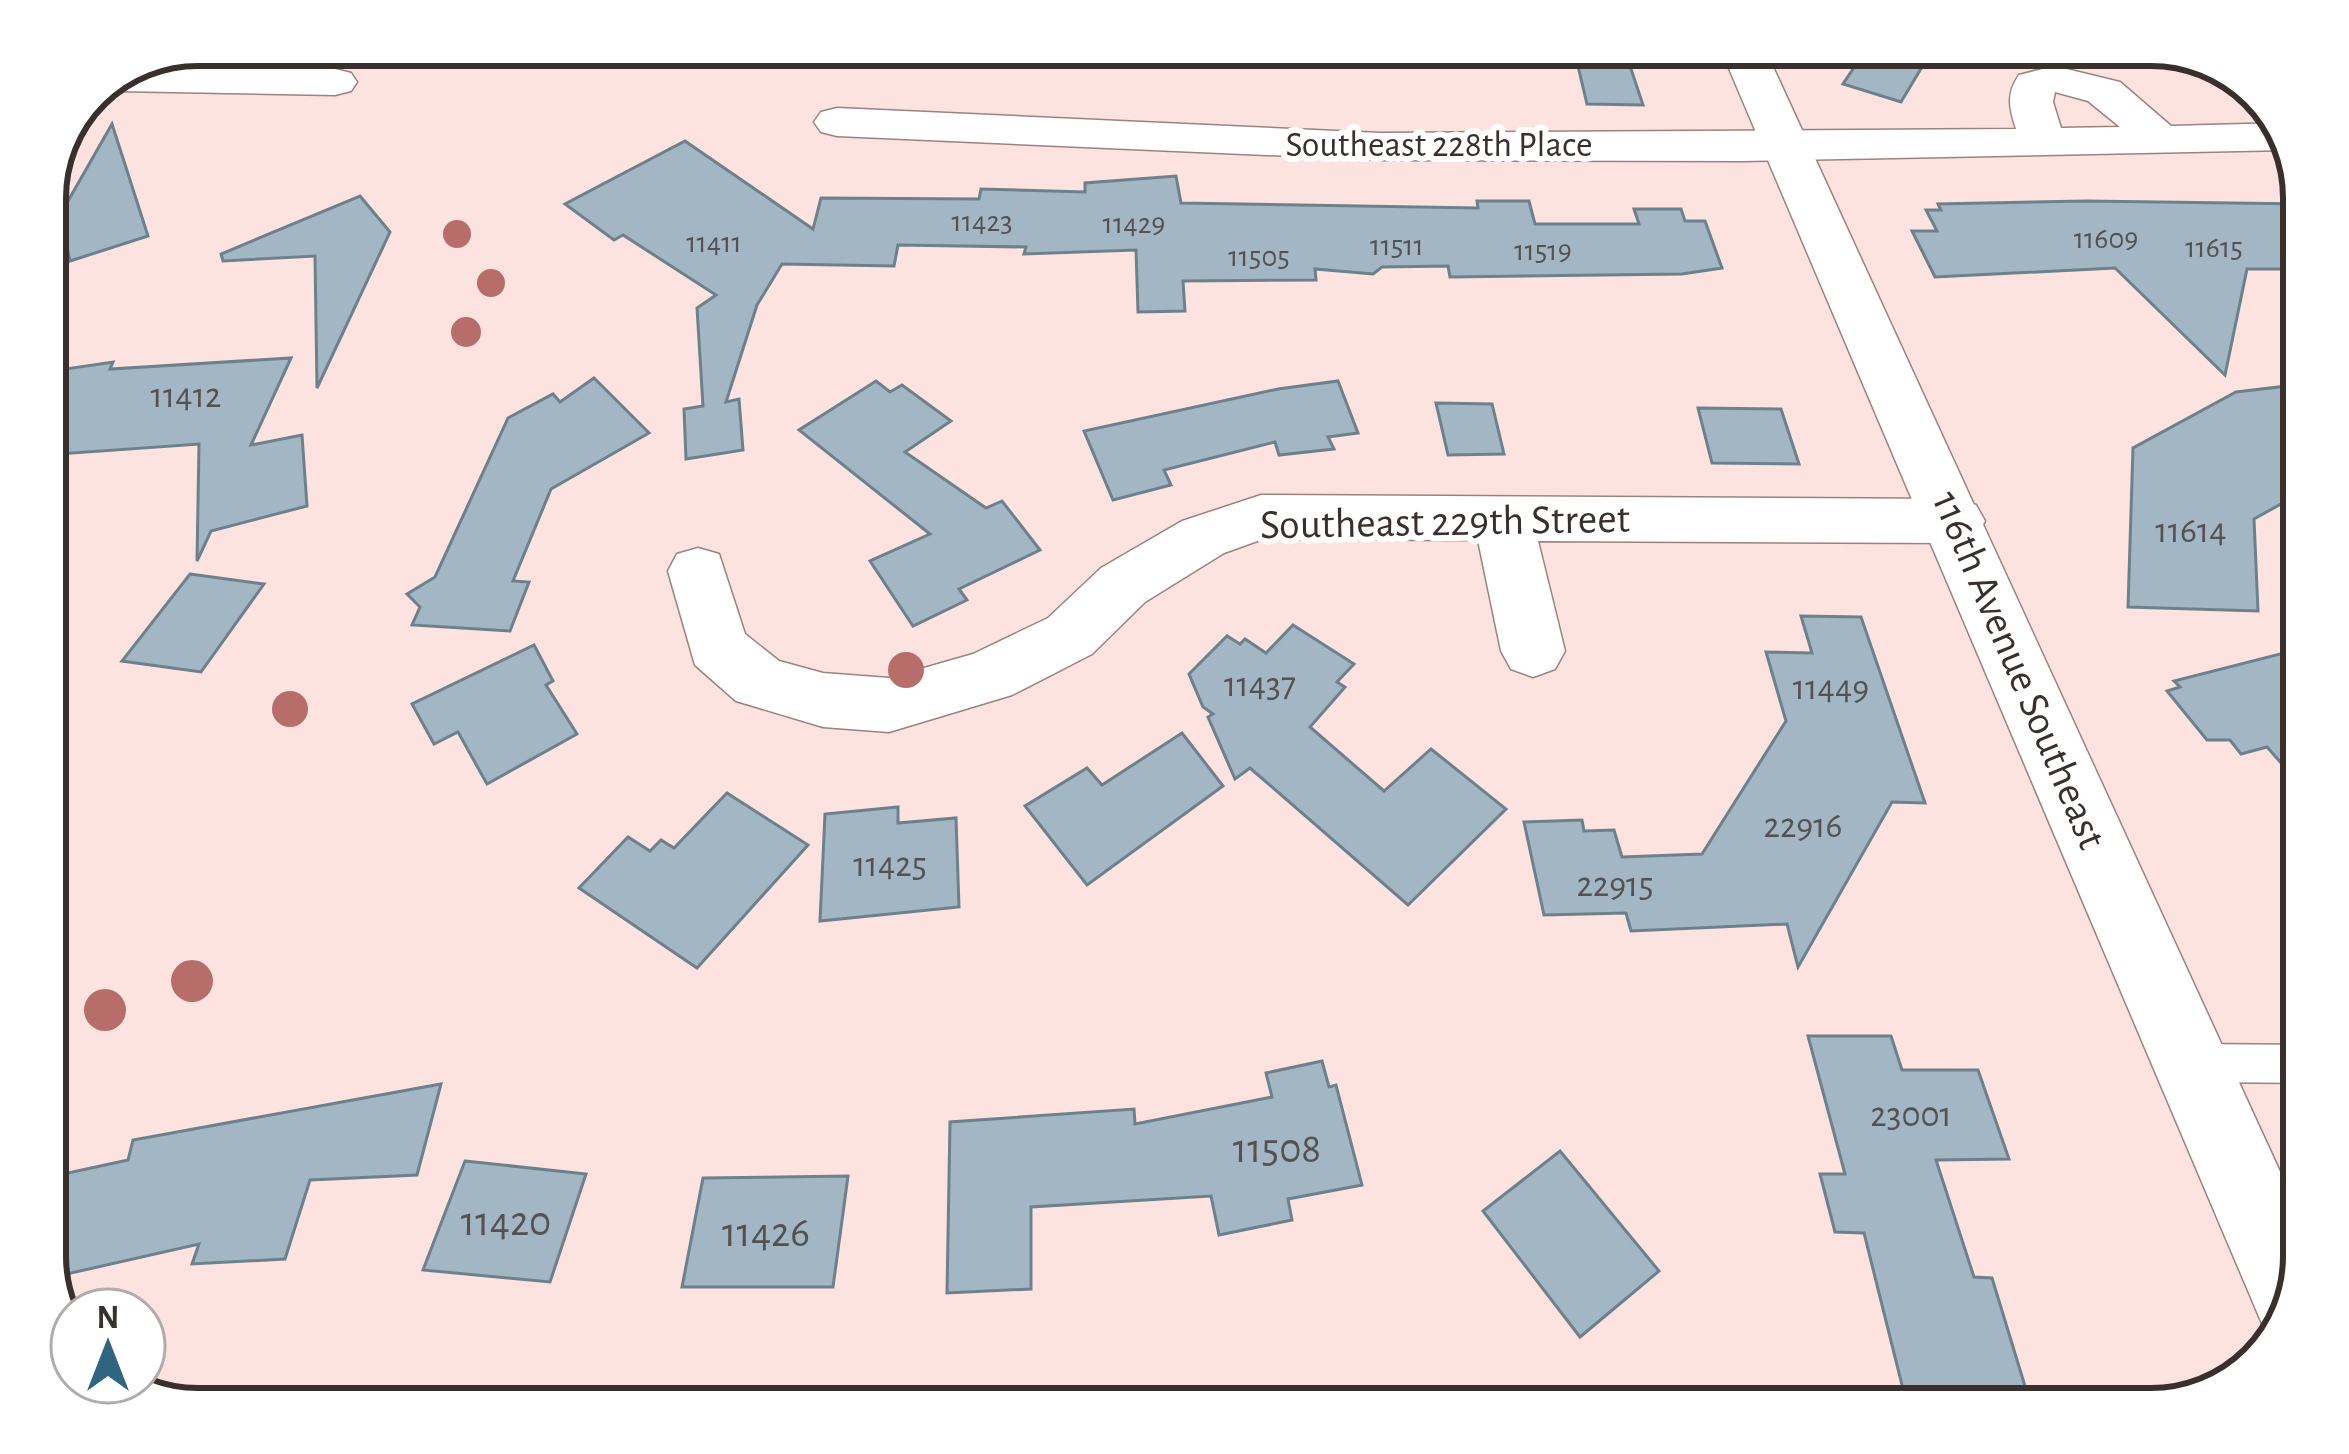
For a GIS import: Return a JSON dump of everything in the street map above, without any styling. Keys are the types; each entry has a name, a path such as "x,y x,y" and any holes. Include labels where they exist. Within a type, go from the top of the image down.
{"street":[{"name":"116th Avenue Southeast","path":"1751,66 2282,1272"},
{"path":"2043,142 2030,102 2035,84 2052,77 2086,81 2112,94 2159,140"},
{"path":"143,78 335,82"},
{"name":"Southeast 228th Place","path":"837,122 1186,143 1787,147 2268,137"},
{"name":"Southeast 229th Street","path":"698,571 717,647 759,682 824,700 889,705 989,676 1070,636 1123,585 1203,537 1262,517 1955,521"},
{"path":"1503,520 1533,651"}],"lane":[{"path":"2188,1064 2283,1064"}],"building":[{"path":"1578,66 1630,66 1643,105 1587,104"},
{"path":"1855,66 1923,66 1901,102 1843,84"},
{"path":"112,124 148,236 70,261 66,204"},
{"path":"685,141 813,229 821,198 979,199 981,189 1085,192 1085,183 1176,176 1181,203 1478,208 1477,201 1529,201 1535,224 1639,224 1634,209 1681,209 1685,221 1705,221 1722,268 1682,274 1450,277 1448,266 1382,267 1373,274 1315,269 1316,280 1183,281 1185,311 1138,312 1136,250 1024,254 1026,247 898,245 894,266 782,264 757,305 726,402 739,399 743,450 686,459 684,409 703,406 697,308 716,295 623,235 614,240 565,204"},
{"path":"360,196 390,232 317,388 315,256 223,261 221,254"},
{"path":"1938,204 2283,204 2283,269 2247,269 2225,375 2115,268 1935,277 1912,231 1937,231 1926,210 1941,210"},
{"path":"291,358 251,445 302,435 307,506 211,531 197,561 199,444 66,454 66,369 113,362 110,369"},
{"path":"594,378 649,433 551,489 513,581 529,582 510,631 412,625 420,607 407,594 435,577 508,418 553,394 560,402"},
{"path":"876,381 890,392 902,385 951,421 905,452 986,508 1002,501 1040,550 959,589 967,600 913,626 870,561 930,534 799,430"},
{"path":"1338,381 1358,433 1328,437 1334,449 1279,455 1275,442 1164,470 1171,485 1113,500 1084,431 1278,389"},
{"path":"2283,386 2283,503 2254,519 2258,611 2128,607 2133,448 2236,392"},
{"path":"1436,403 1492,404 1504,454 1448,455"},
{"path":"1698,408 1781,409 1799,464 1712,463"},
{"path":"190,574 264,584 201,672 122,661"},
{"path":"1801,616 1861,617 1925,803 1892,802 1798,967 1787,924 1631,931 1626,913 1544,915 1524,822 1582,820 1584,831 1614,830 1622,857 1702,854 1786,721 1766,652 1812,653"},
{"path":"1293,625 1354,664 1337,682 1345,687 1310,727 1384,791 1431,749 1506,809 1408,905 1250,768 1235,779 1208,717 1213,714 1203,707 1189,674 1227,636 1240,644 1245,639 1266,653"},
{"path":"534,645 553,681 546,685 577,734 487,784 458,732 434,744 412,704"},
{"path":"2283,653 2283,765 2267,747 2241,754 2230,740 2207,740 2167,691 2180,687 2174,681"},
{"path":"1182,733 1223,786 1087,885 1025,806 1087,768 1102,785"},
{"path":"727,793 808,845 697,968 579,888 628,837 650,851 661,840 674,848"},
{"path":"898,807 898,823 956,818 959,907 820,921 825,814"},
{"path":"1808,1036 1891,1036 1902,1070 1978,1070 2009,1159 1936,1160 1974,1277 1992,1278 2026,1388 1903,1388 1864,1233 1835,1232 1820,1174 1845,1174"},
{"path":"1322,1061 1329,1087 1336,1085 1362,1185 1288,1199 1292,1220 1219,1235 1211,1196 1031,1207 1031,1289 947,1293 950,1122 1134,1109 1135,1124 1272,1097 1266,1073"},
{"path":"441,1084 417,1175 310,1180 285,1259 192,1264 199,1244 68,1274 66,1173 128,1160 133,1140"},
{"path":"1560,1151 1659,1271 1580,1337 1483,1211"},
{"path":"465,1161 586,1174 550,1282 423,1270"},
{"path":"848,1176 833,1287 682,1287 703,1178"}]}
